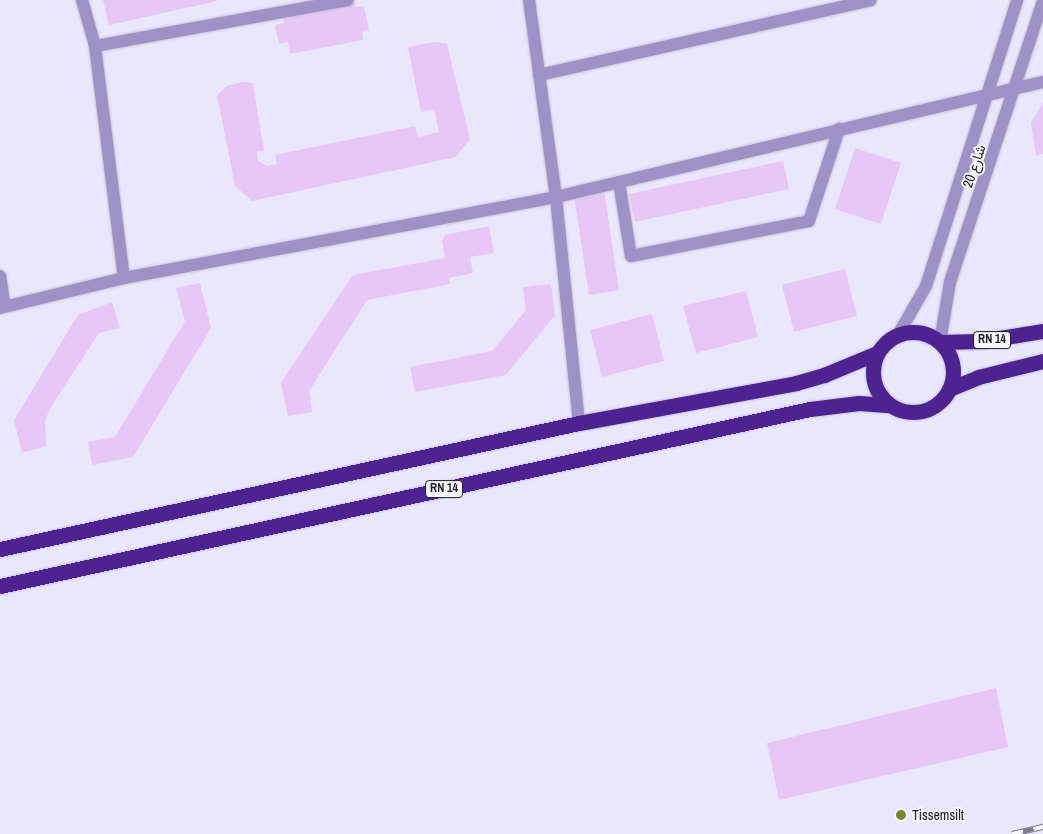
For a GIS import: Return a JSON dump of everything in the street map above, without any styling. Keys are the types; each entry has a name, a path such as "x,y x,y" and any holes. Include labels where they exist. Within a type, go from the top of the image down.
{"highway":[{"name":"RN 14","path":"940,342 981,341 1043,330"},
{"path":"899,333 925,333 940,342 951,359 954,372 949,389 934,407 921,412 907,412 890,405 875,388 872,374 877,353 888,339 899,333"},
{"path":"0,549 579,423 796,383 824,376 877,353"},
{"name":"RN 14","path":"949,389 978,377 1043,360"},
{"name":"RN 14","path":"0,586 810,409 859,403 890,405"}],"street":[{"path":"82,0 95,46 124,278"},
{"path":"95,46 348,0"},
{"path":"529,0 556,197 579,423"},
{"path":"539,75 871,0"},
{"name":"شارع 20","path":"899,333 926,286 1018,0"},
{"name":"شارع 20","path":"940,342 950,282 1016,89 1043,0"},
{"path":"0,276 2,307 124,278 556,197 988,93 1016,89 1043,82"},
{"path":"619,182 632,256 809,221 839,129"}],"building":[{"path":"103,0 217,0 217,1 109,25"},
{"path":"356,3 355,7 364,6 369,31 362,32 363,40 290,54 288,42 279,44 275,25 284,23 283,17"},
{"path":"435,42 447,44 470,139 456,157 252,201 235,186 217,95 227,86 243,82 253,83 264,151 257,152 258,161 267,166 277,164 275,155 415,126 418,137 439,132 434,109 421,112 408,47"},
{"path":"1043,103 1043,154 1036,156 1031,123"},
{"path":"855,148 901,163 881,224 835,209"},
{"path":"783,161 789,189 635,222 629,194"},
{"path":"604,191 619,290 589,295 574,195"},
{"path":"489,226 494,253 470,257 473,273 449,278 450,284 367,300 309,391 312,412 288,416 281,383 353,275 445,258 442,241 445,235"},
{"path":"845,269 857,316 794,332 782,285"},
{"path":"200,283 211,328 133,457 92,465 88,442 115,437 185,321 176,288"},
{"path":"551,284 555,315 506,375 415,392 410,367 492,351 526,310 523,287"},
{"path":"746,291 758,337 696,353 683,306"},
{"path":"112,302 120,328 99,333 52,405 45,420 46,446 22,453 14,420 78,315"},
{"path":"652,314 664,361 602,377 590,330"},
{"path":"996,688 1008,747 779,800 767,743"}],"railway":[{"path":"1012,834 1043,827"}],"place":[{"name":"Tissemsilt","path":"901,815"}]}
